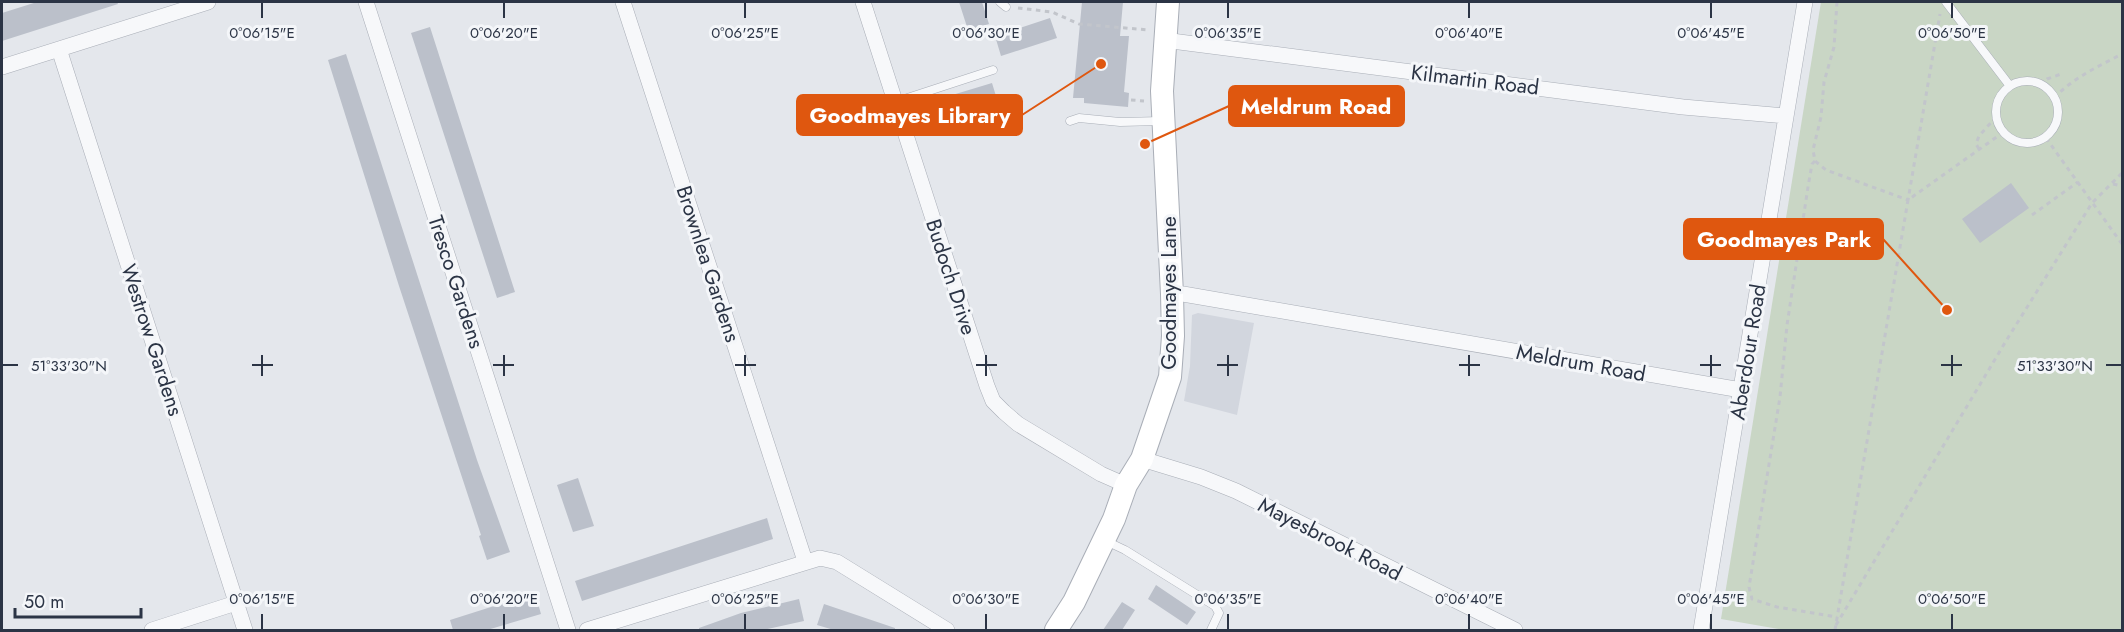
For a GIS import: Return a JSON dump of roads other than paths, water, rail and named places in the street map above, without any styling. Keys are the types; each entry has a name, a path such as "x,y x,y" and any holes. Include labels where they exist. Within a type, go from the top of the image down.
{"main road":[{"name":"Goodmayes Lane","path":"1056,630 1074,602 1114,519 1126,485 1142,459 1170,378 1173,336 1172,294 1163,121 1168,2"}],"street":[{"path":"2,67 169,8 208,2"},
{"name":"Tresco Gardens","path":"366,2 568,630"},
{"name":"Brownlea Gardens","path":"623,2 805,561"},
{"name":"Budoch Drive","path":"863,2 993,401 1018,424 1101,474 1126,485"},
{"name":"Aberdour Road","path":"1701,630 1805,2"},
{"name":"Kilmartin Road","path":"1165,36 1683,107 1786,116"},
{"name":"Westrow Gardens","path":"58,49 245,630"},
{"name":"Meldrum Road","path":"1172,294 1183,294 1742,390"},
{"name":"Mayesbrook Road","path":"1142,459 1201,477 1236,491 1515,630"},
{"path":"587,630 820,558 837,562 947,630"},
{"path":"152,630 236,603"}],"lane":[{"path":"1947,3 2010,86"},
{"path":"895,102 993,70"},
{"path":"2022,81 2035,82 2046,88 2054,98 2058,111 2055,125 2046,138 2025,144 2014,141 2004,134 1996,117 1997,103 2002,93 2010,86 2022,81"},
{"path":"1070,121 1079,118 1120,122 1163,121"},
{"path":"1104,541 1125,550 1215,606 1219,613 1211,630"}],"place":[{"name":"Goodmayes Library","path":"1101,64"},
{"name":"Meldrum Road","path":"1145,144"},
{"name":"Goodmayes Park","path":"1947,310"}]}
